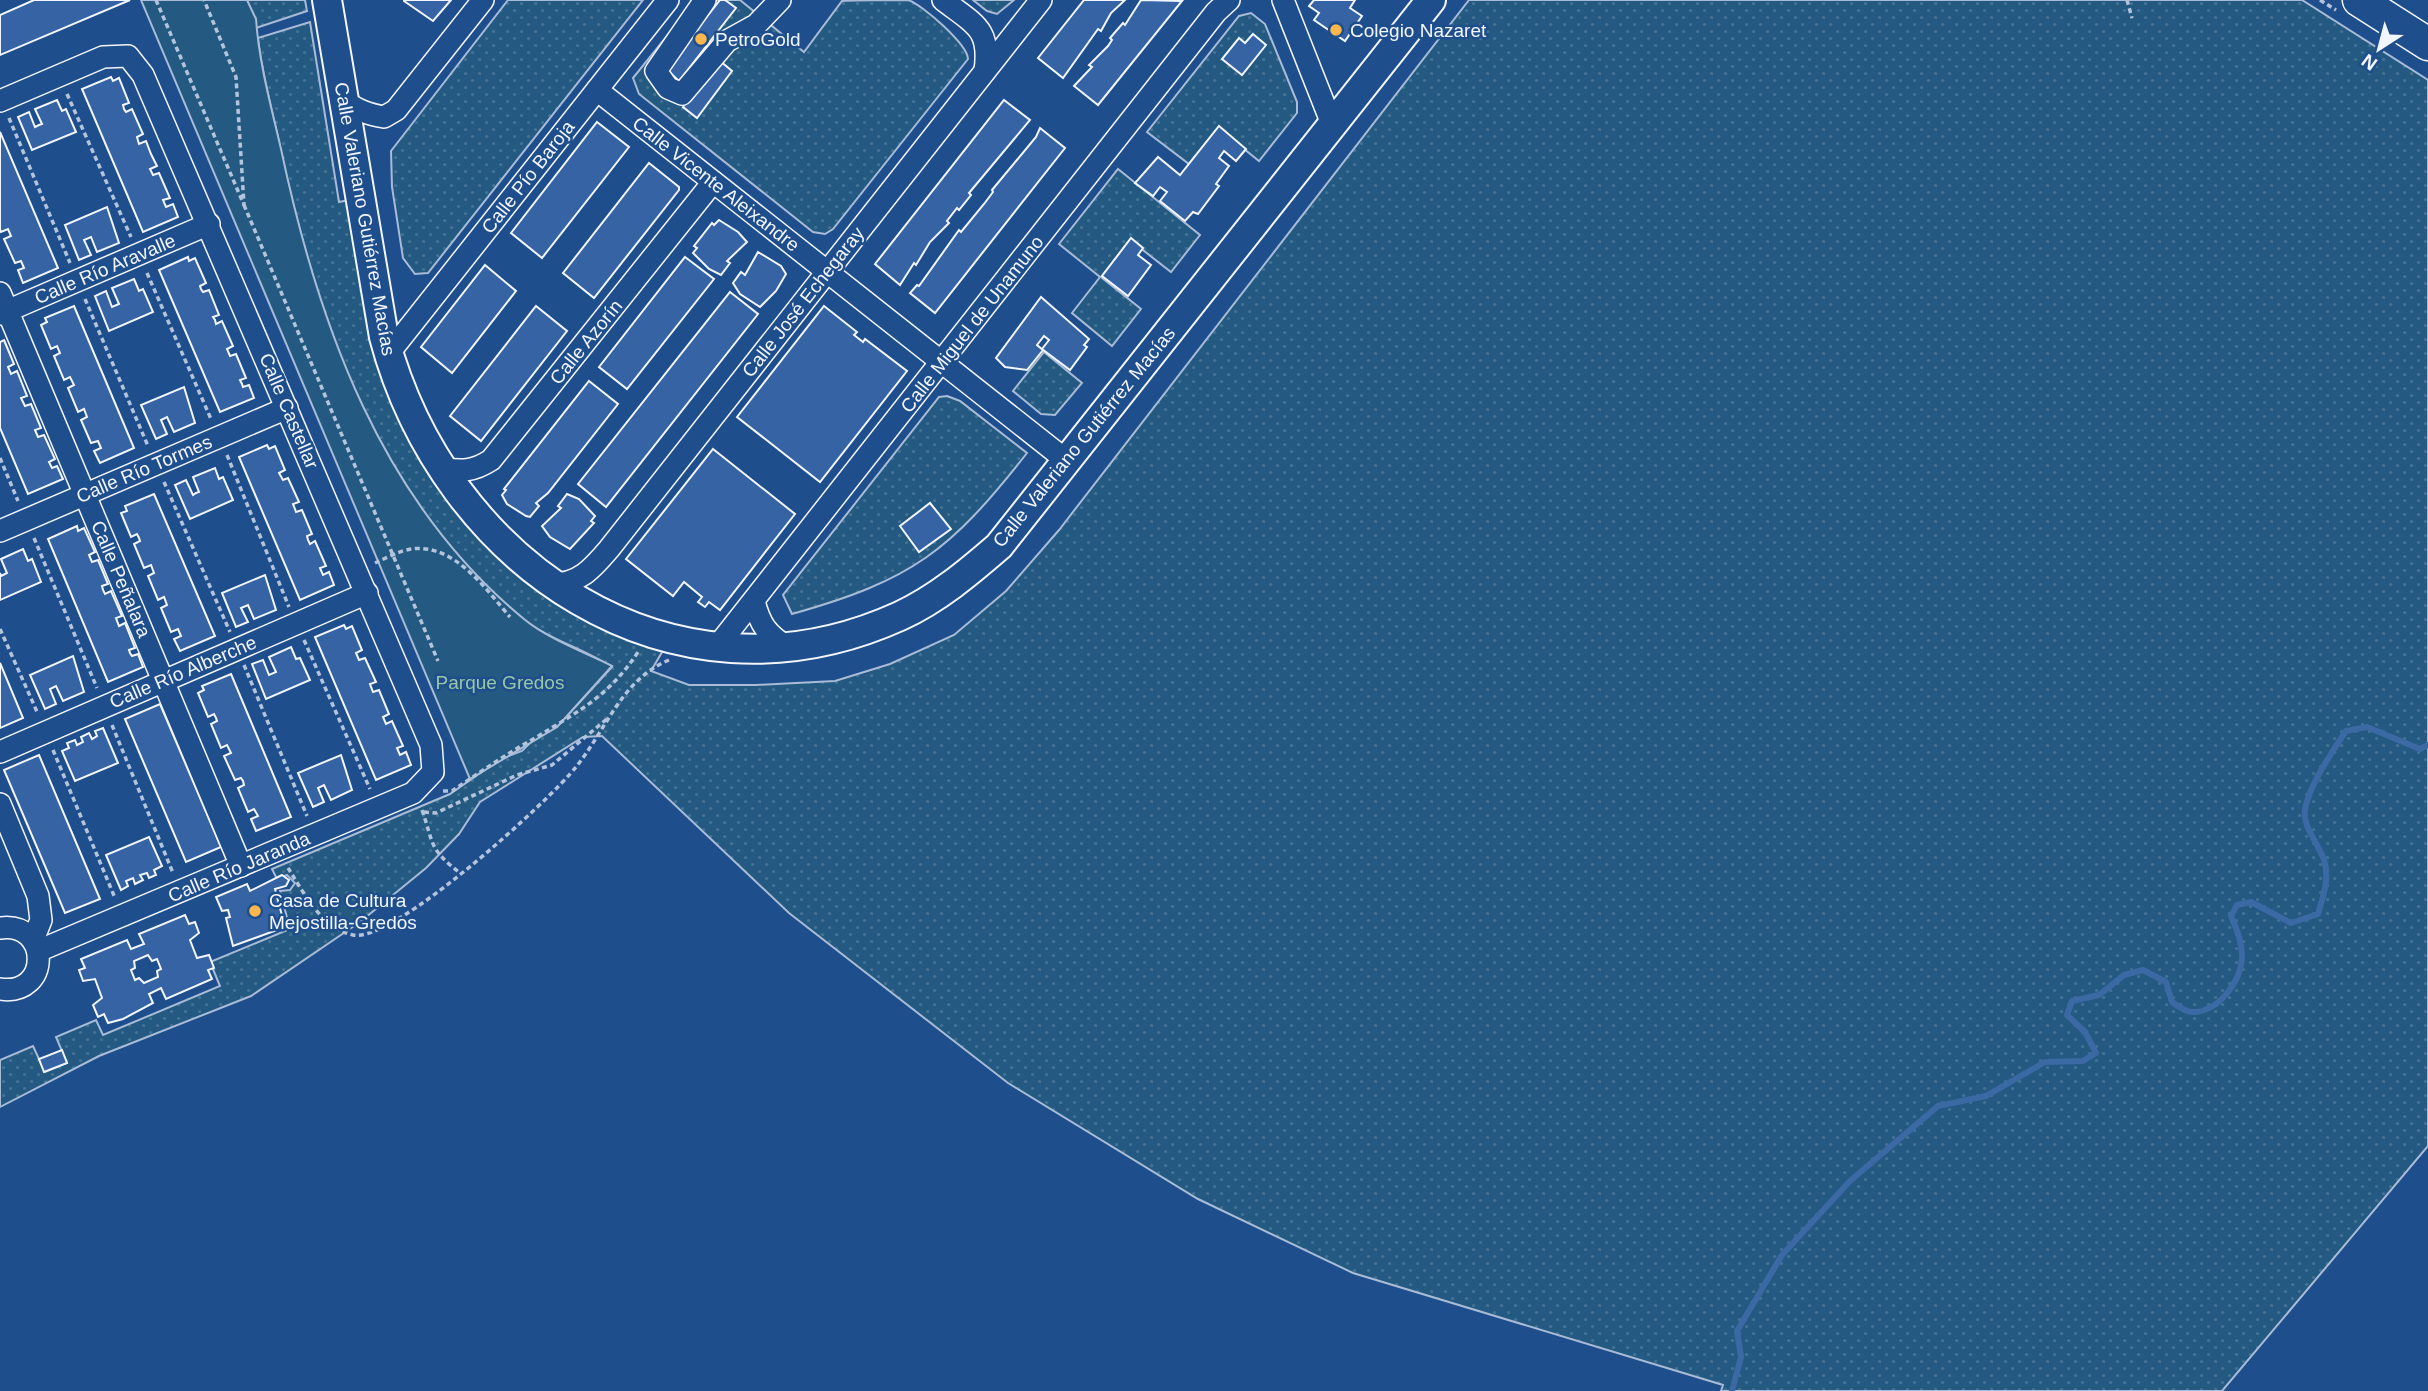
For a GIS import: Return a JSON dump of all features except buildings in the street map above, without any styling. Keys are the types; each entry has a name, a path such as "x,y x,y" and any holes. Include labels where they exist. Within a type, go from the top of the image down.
{"highway":[{"path":"2359,0 2428,44"}],"main road":[{"name":"Calle Valeriano Gutiérrez Macías","path":"327,0 389,353 414,421 442,468 489,526 552,584 636,629 684,643 716,648 787,647 859,631 901,616 934,597 999,546 1431,0"}],"street":[{"path":"343,100 358,111 371,115 384,117 396,110 483,0"},
{"name":"Calle Pío Baroja","path":"389,353 668,0"},
{"path":"705,0 656,71 668,88 682,94 727,41 755,25 780,0"},
{"path":"943,0 981,32 988,48 985,71"},
{"name":"Calle José Echegaray","path":"552,584 570,584 591,570 1041,0"},
{"name":"Calle Miguel de Unamuno","path":"716,648 1216,12 1229,0"},
{"path":"1283,0 1332,124"},
{"name":"Calle Castellar","path":"0,101 103,57 128,56 143,75 431,745 433,772"},
{"name":"Calle Vicente Aleixandre","path":"597,90 1067,461"},
{"name":"Calle Azorín","path":"442,468 460,472 478,469 491,460 713,182"},
{"name":"Calle Río Aravalle","path":"3,306 209,224"},
{"name":"Calle Peñalara","path":"3,306 241,866"},
{"name":"Calle Río Tormes","path":"0,531 287,408"},
{"name":"Calle Río Alberche","path":"0,752 367,593"},
{"path":"754,601 758,620 767,635 787,647"},
{"name":"Calle Río Jaranda","path":"35,946 122,916 413,793 433,772"},
{"path":"0,804 38,896 41,920 35,946 38,968 29,981 15,989 0,989"},
{"path":"0,929 18,929 35,946"}],"path":[{"path":"156,0 438,661"},
{"path":"204,0 236,77 244,205"},
{"path":"2127,0 2132,18"},
{"path":"0,458 181,891"},
{"path":"357,570 410,550 429,549 456,560 510,617"},
{"path":"0,629 46,731 122,916"},
{"path":"460,873 435,848 428,836 424,812 413,793 452,791 518,748 579,713 605,693 643,643"},
{"path":"276,851 302,890 330,924 359,936 396,922 460,873 554,792 576,768 627,691 643,674 677,657 684,643"},
{"path":"424,812 436,813 517,775 552,765 612,714"}],"green space":[{"name":"Parque Gredos","path":"141,0 247,0 256,19 269,101 314,280 336,344 363,406 394,465 431,521 474,572 524,619 555,639 612,666 557,727 470,779"},
{"path":"247,0 305,0 307,11 256,28"},
{"path":"508,0 643,0 428,273 415,274 403,258 392,187 391,151"},
{"path":"696,0 740,0 804,52 842,1 908,0 943,26 961,44 968,59 833,229 825,234 813,232 639,94 633,78"},
{"path":"973,0 1014,0 997,14 987,11"},
{"path":"1469,0 2302,0 2428,80 2428,1146 2222,1391 1721,1391 1723,1385 1353,1273 1198,1199 1008,1083 789,913 602,736 583,737 480,802 459,834 426,868 360,922 251,996 99,1056 0,1107 0,1060 33,1046 45,1072 67,1063 56,1037 96,1020 103,1035 220,986 210,962 290,929 280,891 290,890 295,883 287,875 277,879 272,869 450,794 500,759 522,751 537,736 557,727 612,667 523,619 473,572 430,520 393,464 362,405 336,343 314,279 295,214 258,38 310,22 339,202 349,200 362,284 379,364 398,418 419,458 451,503 665,647 651,671 689,685 756,685 835,681 890,664 954,635 1006,591 1059,530"},
{"path":"1251,13 1265,24 1297,102 1297,113 1259,161 1218,128 1189,164 1147,132 1239,16"},
{"path":"1118,169 1200,235 1171,272 1130,240 1101,277 1141,309 1112,346 1072,313 1100,277 1059,244"},
{"path":"1044,352 1082,383 1055,415 1041,414 1013,391"},
{"path":"947,396 960,401 1027,453 975,515 926,558 869,588 792,614 783,595 939,397"}],"waterway":[{"path":"1732,1391 1741,1357 1737,1331 1782,1255 1850,1181 1938,1106 1986,1096 2045,1062 2083,1061 2096,1053 2085,1032 2067,1015 2072,1001 2099,995 2124,975 2143,970 2166,982 2172,1002 2187,1011 2201,1011 2218,1002 2232,987 2242,959 2242,948 2231,916 2237,905 2251,902 2291,923 2318,914 2325,887 2326,867 2306,822 2305,809 2316,779 2346,731 2367,727 2420,749 2428,745"}],"place":[{"name":"Colegio Nazaret","path":"1336,30"},
{"name":"PetroGold","path":"701,39"},
{"name":"Casa de Cultura Mejostilla-Gredos","path":"255,911"}]}
